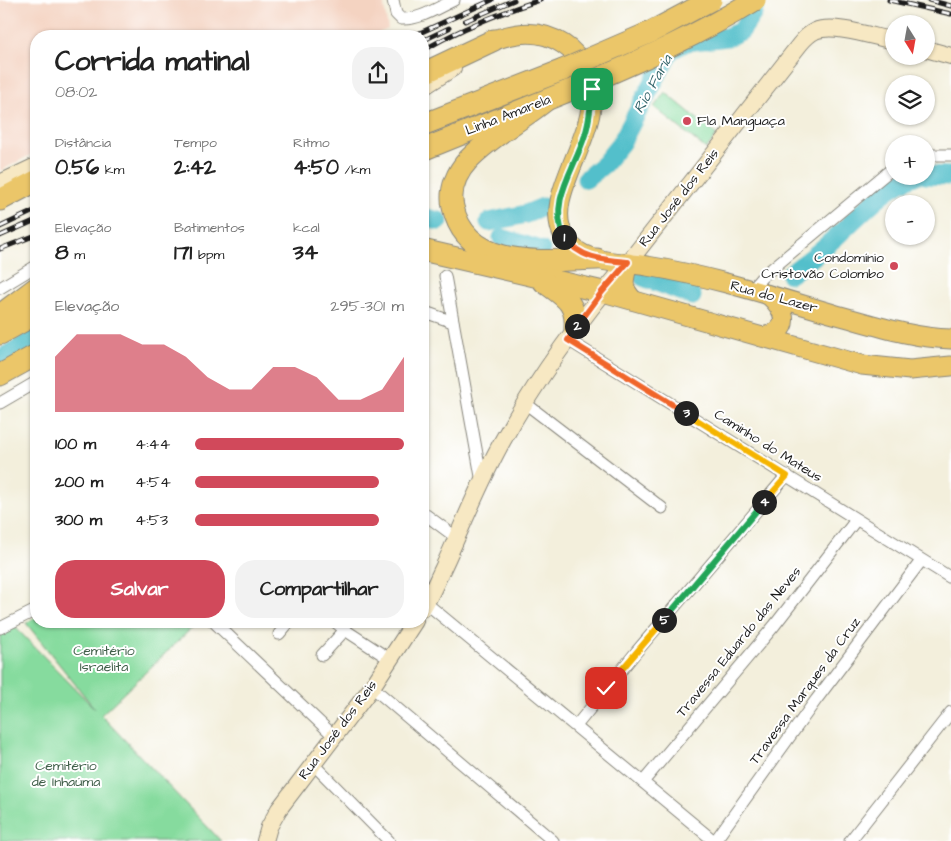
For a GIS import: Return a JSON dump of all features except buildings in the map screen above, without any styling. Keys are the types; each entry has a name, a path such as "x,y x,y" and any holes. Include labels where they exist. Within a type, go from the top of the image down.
{"highway":[{"name":"Linha Amarela","path":"429,122 562,70 651,32 711,0"},
{"name":"Linha Amarela","path":"429,147 654,55 697,34 755,0"},
{"path":"429,71 494,40"},
{"path":"429,111 506,92"},
{"path":"545,101 469,159 457,175 452,188 451,200 454,213 459,224 474,242 484,249 514,260 597,259"},
{"path":"0,200 30,184"},
{"path":"429,252 602,292"},
{"path":"536,276 570,303 575,316 572,334"},
{"path":"0,317 30,293"},
{"path":"0,317 30,300"},
{"path":"0,334 30,317"},
{"path":"0,375 30,358"}],"main road":[{"name":"Rua do Lazer","path":"494,40 523,33 543,35 558,40 570,48 582,62 592,89 590,115 585,136 560,197 559,222 563,236 570,246 580,253 597,259 628,262 668,270 760,292 890,330 930,338 951,339"},
{"path":"628,262 624,288 634,300"},
{"path":"602,292 862,365 910,370 951,366"},
{"path":"760,292 779,304 784,320 780,330 772,335 762,337"}],"street":[{"path":"393,0 396,14 401,19 417,18 454,0"},
{"name":"Rua José dos Reis","path":"429,596 502,440 525,402 602,292 628,262 800,44 815,31 836,29 885,39"},
{"path":"429,83 494,40"},
{"path":"935,52 951,56"},
{"path":"935,155 951,155"},
{"path":"0,183 30,169"},
{"path":"760,292 762,276 885,174"},
{"path":"0,288 30,270"},
{"path":"445,276 482,482"},
{"path":"429,313 453,322"},
{"name":"Caminho do Mateus","path":"572,334 787,476 951,578"},
{"path":"0,403 30,386"},
{"path":"525,402 662,508"},
{"path":"576,726 637,651 787,476"},
{"path":"429,517 457,538"},
{"name":"Travessa Eduardo das Neves","path":"643,782 774,626 856,520"},
{"name":"Travessa Marques da Cruz","path":"714,841 816,700 921,561"},
{"path":"429,610 576,726 714,841"},
{"path":"0,628 30,613"},
{"path":"225,628 334,736"},
{"path":"279,634 284,628"},
{"path":"343,628 391,660"},
{"name":"Rua José dos Reis","path":"265,841 269,827 279,809 372,687 411,628"},
{"path":"322,655 345,630"},
{"path":"372,687 553,841"},
{"path":"850,841 951,712"},
{"path":"313,764 389,841"}],"shaded area":[{"path":"0,0 383,0 388,29 386,30 30,30 30,155 0,171"}],"green space":[{"name":"Fla Manguaça","path":"665,92 717,135 706,149 654,107"},
{"name":"Cemitério de Inhaúma","path":"15,627 95,709 30,628 192,628 101,715 221,841 0,841 0,635"}],"waterway":[{"name":"Rio Faria","path":"586,179 604,164 621,143 670,51 686,42 727,37 741,31 753,13 756,0"},
{"path":"935,175 951,176"},
{"path":"790,274 827,245 883,194 896,185"},
{"name":"Rio Faria","path":"489,222 526,214 543,207"},
{"name":"Rio Faria","path":"429,219 439,221"},
{"path":"502,238 541,250"},
{"path":"643,277 692,296"},
{"name":"Rio Faria","path":"0,359 30,342"}],"railway":[{"path":"426,30 492,0"},
{"path":"465,21 514,0"},
{"path":"429,47 479,22 540,0"},
{"path":"889,0 951,14"},
{"path":"929,0 951,6"},
{"path":"429,38 449,28"},
{"path":"0,227 30,213"},
{"path":"0,236 30,223"},
{"path":"0,249 30,237"}],"place":[{"name":"Fla Manguaça","path":"687,121"},
{"name":"Condomínio Cristovão Colombo","path":"894,266"}],"route":[{"path":"592,89 590,115 585,136 560,197 559,222 563,236 570,246 580,253 597,259 628,262 602,292 568,340 787,476 606,688"}],"park label":[{"name":"Cemitério Israelita","path":"104,660"}]}
